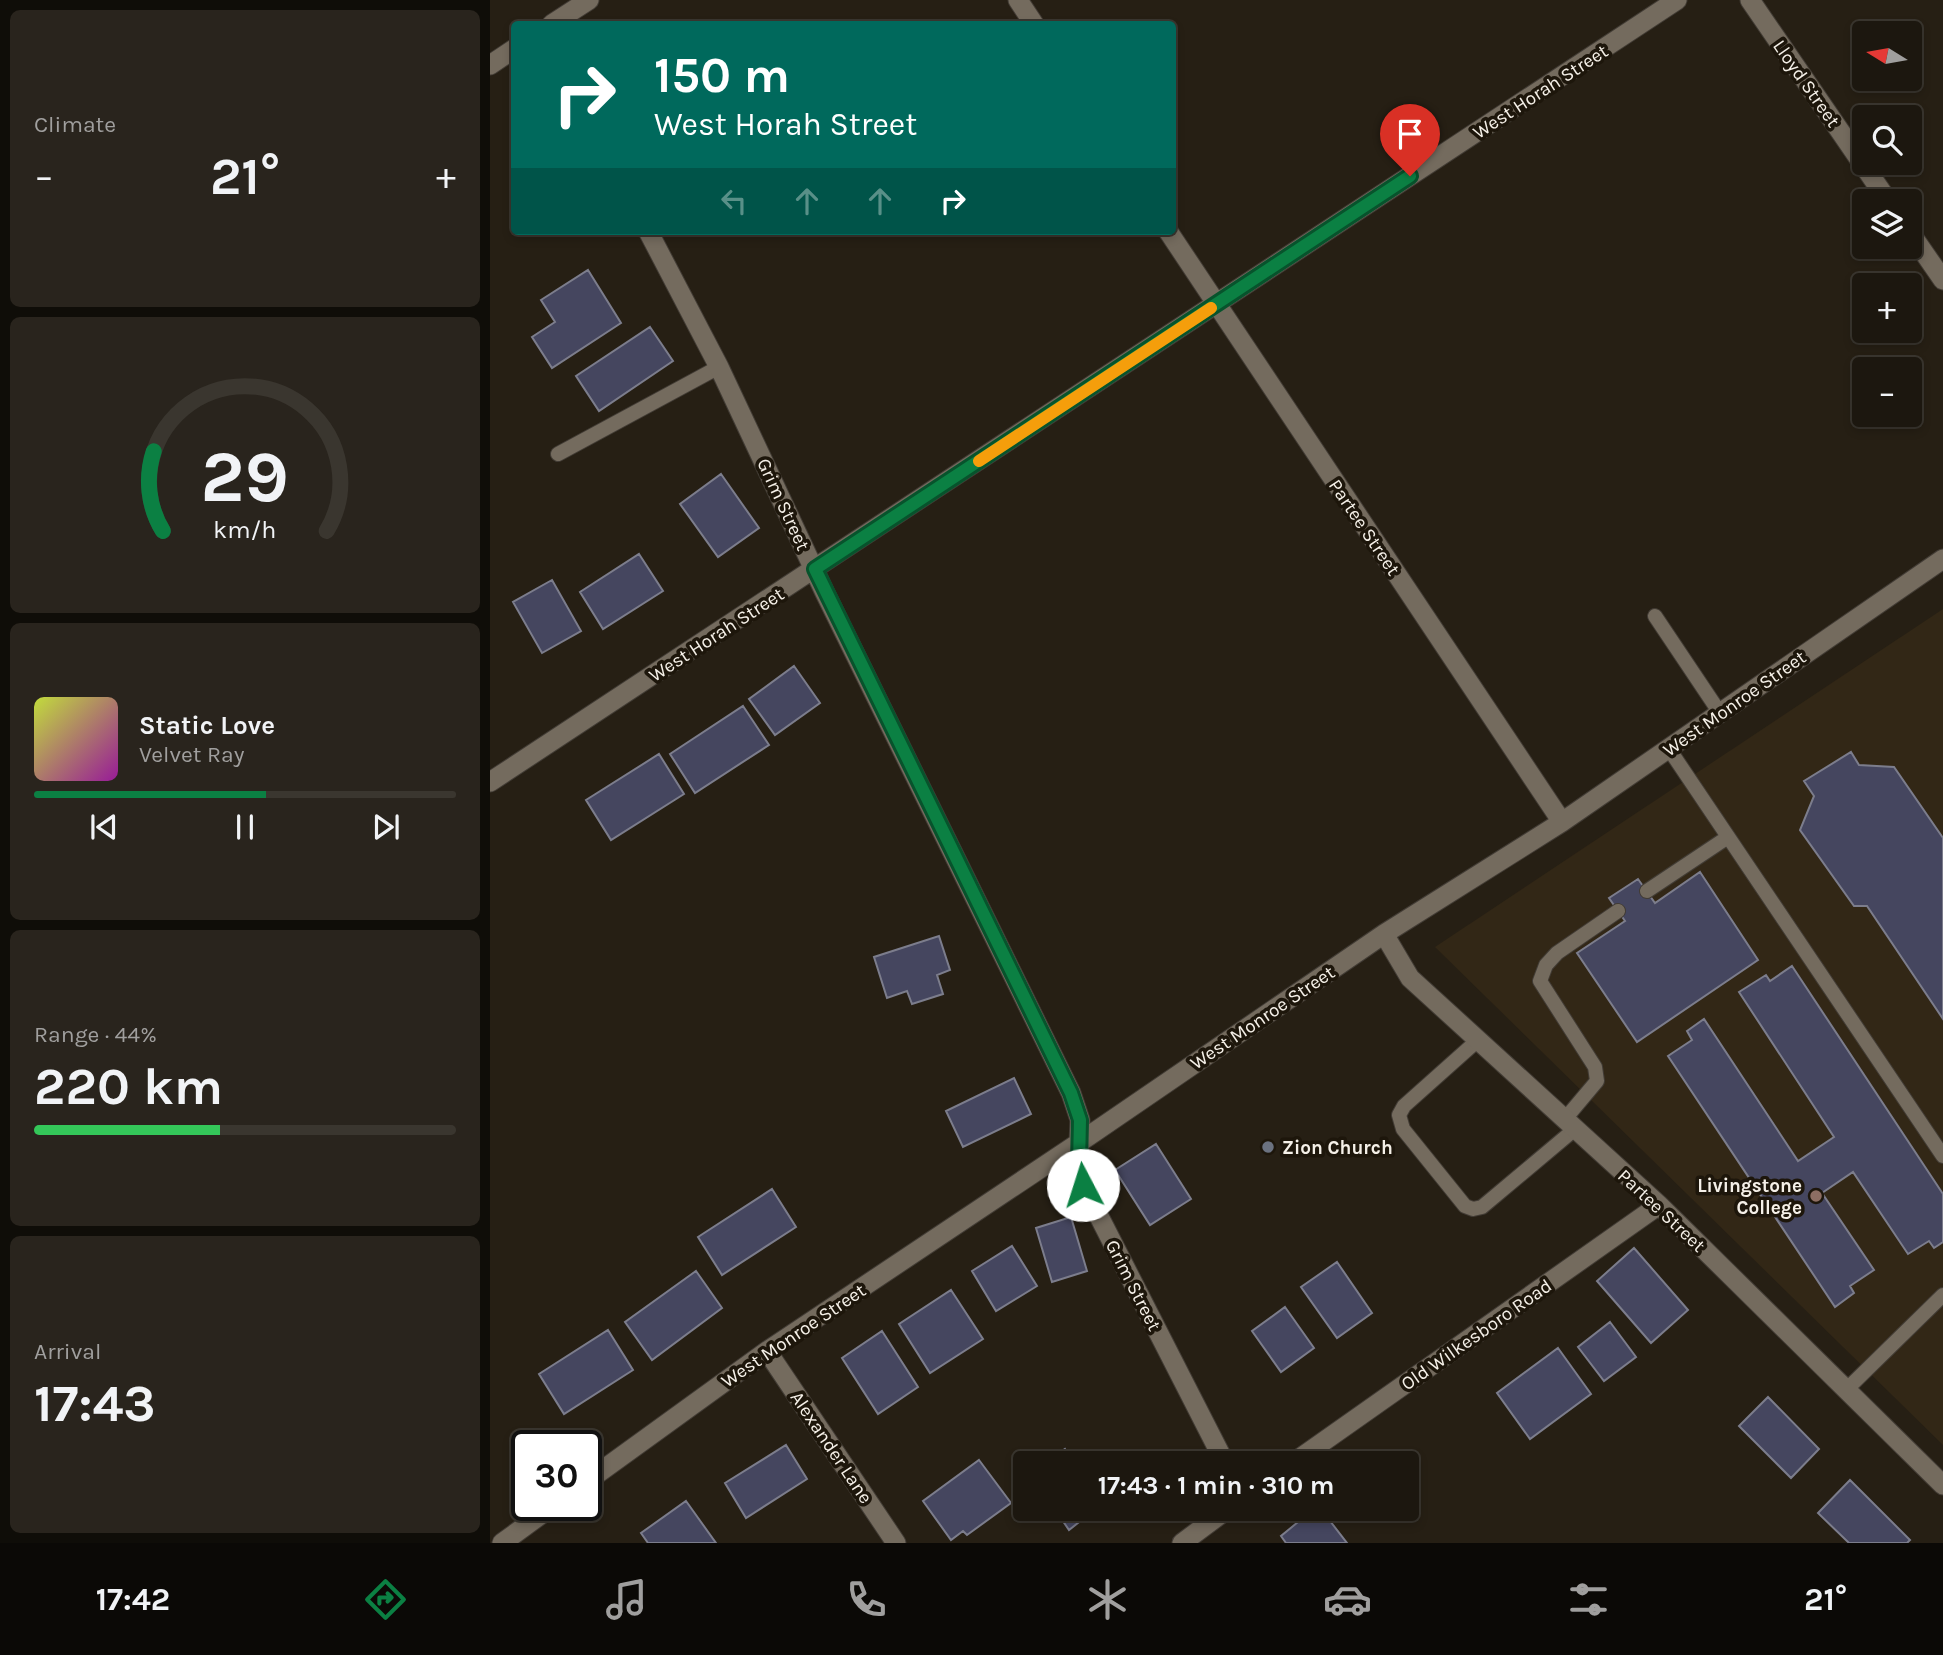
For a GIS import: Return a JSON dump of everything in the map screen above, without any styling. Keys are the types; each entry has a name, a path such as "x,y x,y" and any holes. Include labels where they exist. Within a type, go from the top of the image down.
{"street":[{"path":"557,21 589,0"},
{"path":"1018,0 1032,21"},
{"name":"West Horah Street","path":"490,782 1677,0"},
{"name":"Lloyd Street","path":"1750,0 1880,189"},
{"path":"490,65 511,51"},
{"name":"Grim Street","path":"650,235 719,367 1071,1093 1080,1120 1079,1164 1083,1185 1219,1451"},
{"name":"Partee Street","path":"1171,235 1562,822"},
{"path":"1922,250 1943,280"},
{"name":"West Monroe Street","path":"602,1470 767,1351 1080,1142 1384,934 1562,822 1943,559"},
{"name":"Partee Street","path":"1384,934 1410,978 1659,1205 1943,1485"},
{"name":"Old Wilkesboro Road","path":"1310,1451 1659,1205"},
{"name":"Alexander Lane","path":"767,1351 896,1543"},
{"path":"502,1543 532,1521"},
{"path":"1192,1540 1214,1521"}],"lane":[{"path":"558,454 719,367"},
{"path":"1655,616 1720,713"},
{"path":"1669,749 1943,1156"},
{"path":"1647,891 1728,837"},
{"path":"1478,1040 1404,1106 1399,1115 1403,1129 1465,1206 1473,1209 1482,1207 1570,1124 1597,1081 1595,1067 1540,981 1546,965 1557,953 1618,911"},
{"path":"1847,1389 1943,1295"}],"shaded area":[{"name":"Livingstone College","path":"1943,609 1943,1445 1435,947"}],"building":[{"path":"588,270 621,323 552,368 532,337 555,322 541,300"},
{"path":"650,327 673,361 599,411 576,376"},
{"path":"721,474 759,528 718,557 680,504"},
{"path":"639,554 663,591 603,629 580,592"},
{"path":"552,580 581,631 542,653 513,602"},
{"path":"794,666 820,703 775,735 749,699"},
{"path":"743,706 769,745 695,793 670,754"},
{"path":"1851,752 1859,765 1894,767 1943,838 1943,1019 1867,906 1854,906 1800,830 1814,796 1804,781"},
{"path":"659,754 684,794 611,840 586,800"},
{"path":"1700,872 1758,960 1637,1042 1577,953 1625,921 1609,898 1638,879 1655,903"},
{"path":"939,936 950,970 937,975 943,994 912,1004 907,991 887,998 874,957"},
{"path":"1792,966 1943,1194 1943,1242 1934,1248 1929,1241 1908,1254 1853,1172 1822,1193 1874,1270 1850,1286 1854,1293 1835,1307 1668,1056 1692,1040 1687,1031 1704,1019 1798,1161 1834,1137 1739,992 1766,975 1770,981"},
{"path":"1014,1078 1031,1114 963,1147 946,1111"},
{"path":"1156,1144 1191,1199 1150,1225 1115,1170"},
{"path":"772,1189 796,1227 722,1275 698,1237"},
{"path":"1071,1217 1087,1271 1052,1282 1036,1228"},
{"path":"1012,1246 1037,1286 996,1311 972,1271"},
{"path":"1634,1248 1688,1310 1651,1343 1597,1281"},
{"path":"1337,1262 1372,1313 1337,1338 1301,1287"},
{"path":"696,1271 722,1308 652,1360 625,1322"},
{"path":"951,1290 983,1339 930,1373 899,1324"},
{"path":"1285,1307 1314,1348 1281,1372 1252,1331"},
{"path":"1610,1322 1636,1357 1604,1381 1578,1347"},
{"path":"608,1330 633,1370 564,1414 539,1374"},
{"path":"882,1331 918,1387 878,1414 842,1358"},
{"path":"1558,1348 1591,1394 1530,1439 1497,1393"},
{"path":"1768,1397 1819,1449 1791,1478 1739,1426"},
{"path":"786,1445 807,1479 746,1518 725,1483"},
{"path":"979,1460 1011,1503 967,1535 963,1531 951,1540 923,1501"},
{"path":"1850,1480 1910,1540 1907,1543 1849,1543 1818,1513"},
{"path":"686,1501 716,1543 648,1543 641,1533"},
{"path":"1063,1521 1080,1521 1069,1530"},
{"path":"1299,1521 1330,1521 1347,1543 1286,1543 1281,1536"}],"slow traffic":[{"path":"979,461 1211,308"}],"place":[{"name":"Zion Church","path":"1268,1147"},
{"name":"Livingstone College","path":"1816,1196"}],"route":[{"path":"1083,1185 1079,1164 1080,1120 1071,1093 815,569 1410,176"}]}
